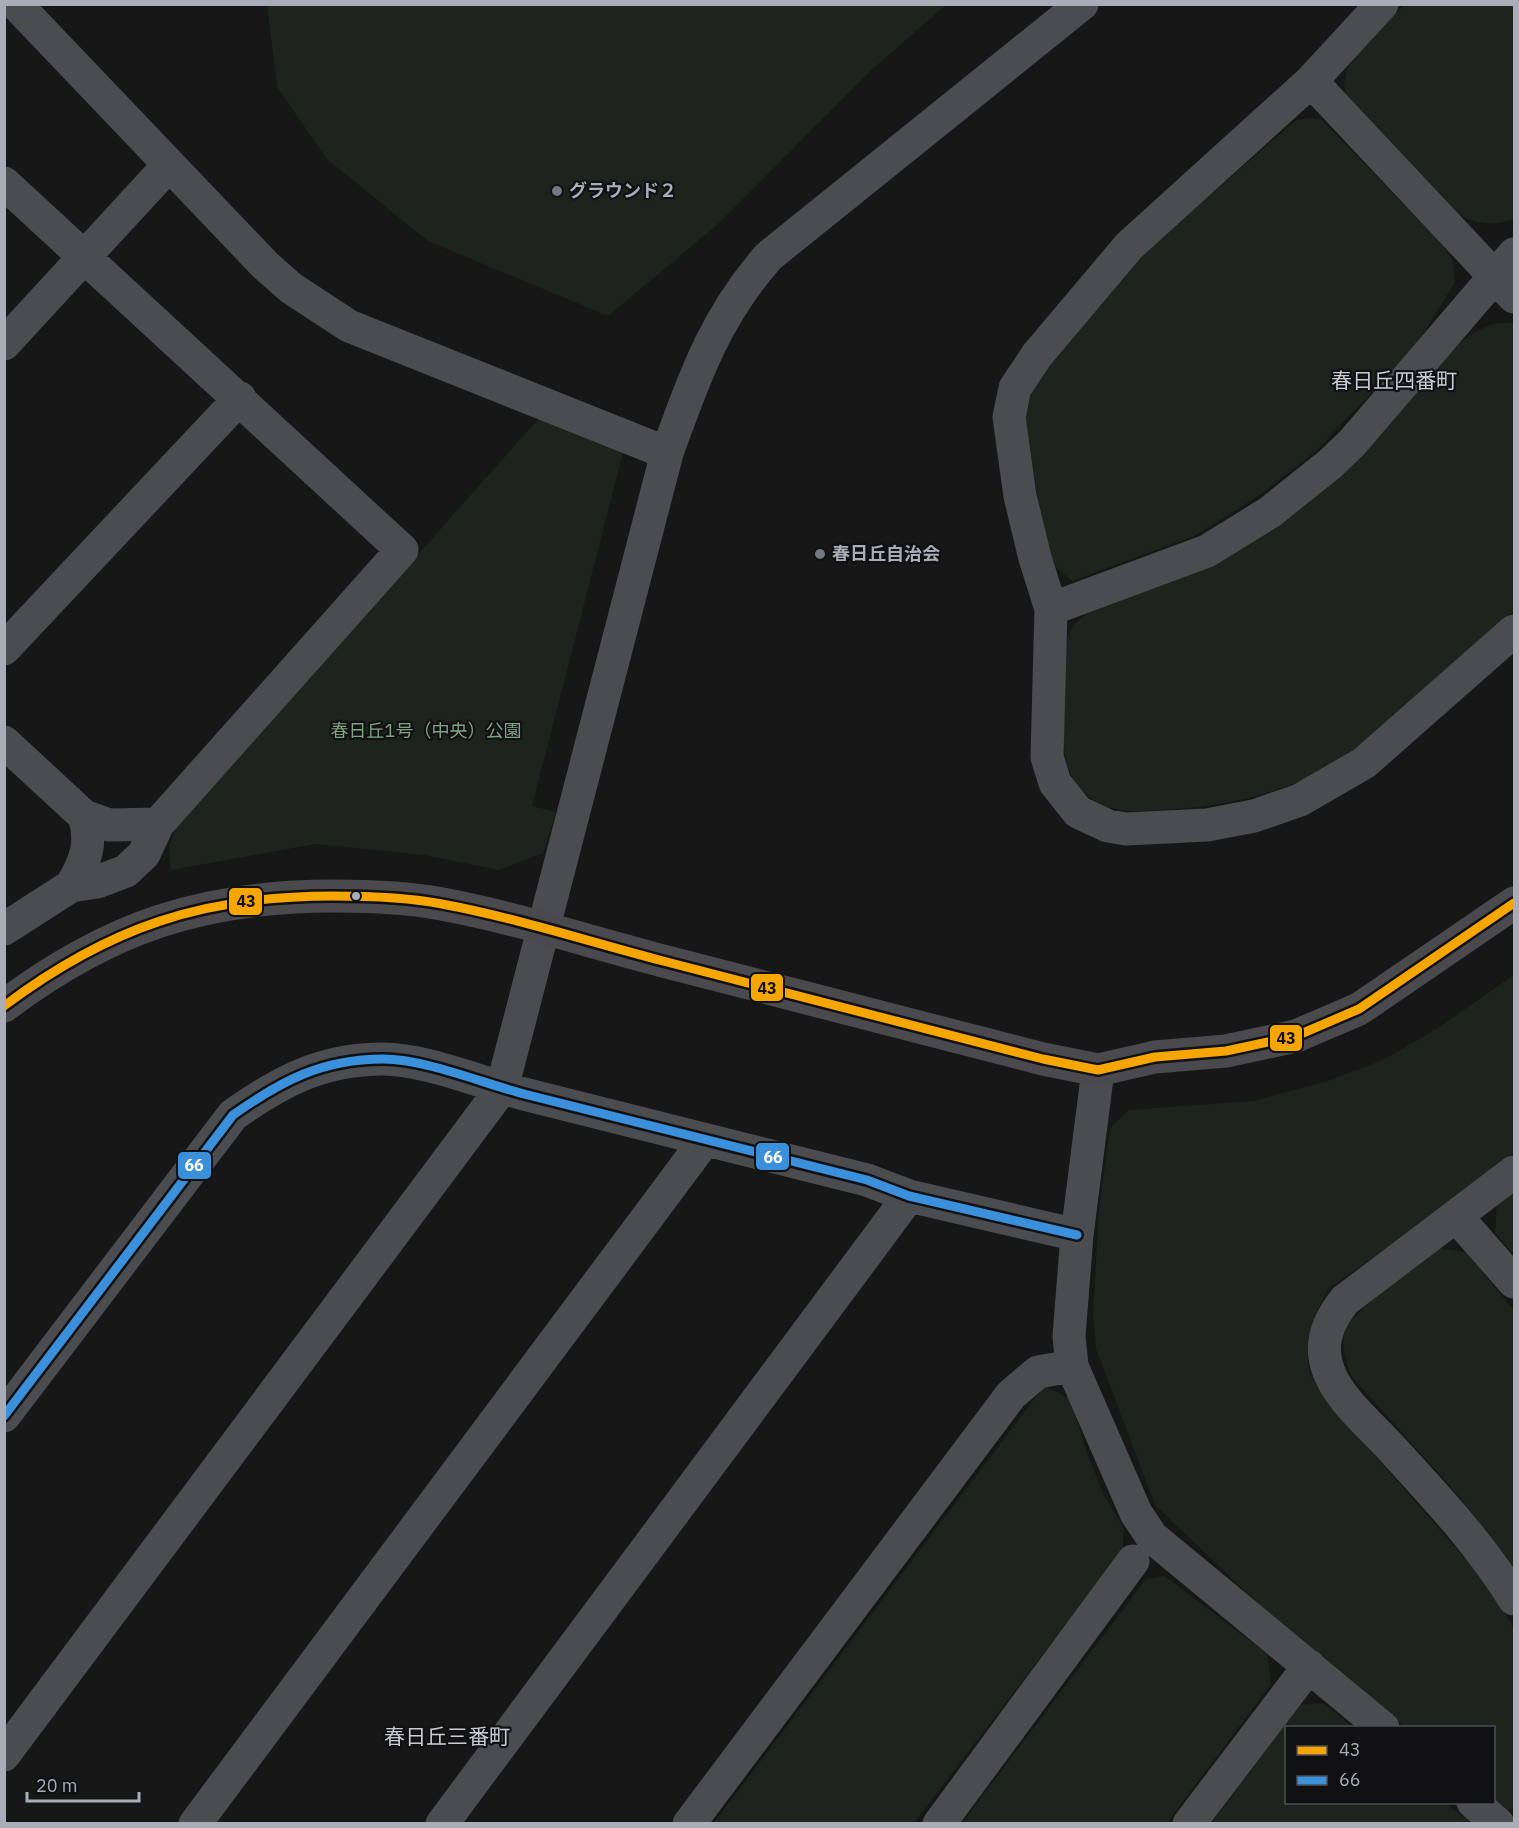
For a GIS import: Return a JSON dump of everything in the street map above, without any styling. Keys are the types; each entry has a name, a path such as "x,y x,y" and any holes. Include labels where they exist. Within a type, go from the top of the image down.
{"street":[{"path":"16,4 282,280 349,326 667,453"},
{"path":"4,1755 502,1088 667,453 701,360 728,309 747,281 769,256 1082,4"},
{"path":"1382,4 1311,81 1129,246 1037,355 1015,388 1009,417 1020,496 1035,558 1052,609 1047,758 1055,783 1078,812 1108,826 1126,829 1207,825 1254,816 1300,800 1364,764 1515,631"},
{"path":"1052,609 1207,551 1269,512 1330,464 1352,443 1508,276 1311,81"},
{"path":"4,344 170,165"},
{"path":"4,183 240,398 402,550 158,824 144,854 126,871 97,882 70,886 4,929"},
{"path":"4,649 240,398"},
{"path":"4,742 84,816 109,825 158,824"},
{"path":"70,886 86,855 88,830 84,816"},
{"path":"4,1005 62,965 106,942 187,912 279,896 369,896 440,903 544,928 1043,1059 1098,1070 1155,1057 1226,1051 1296,1036 1359,1009 1515,903"},
{"path":"4,1416 233,1115 274,1086 300,1074 344,1062 384,1059 415,1063 502,1088 867,1180 909,1196 1077,1235"},
{"path":"1098,1070 1077,1235 1068,1336 1072,1366 1136,1513 1152,1537 1381,1726"},
{"path":"195,1824 705,1140"},
{"path":"1515,1172 1345,1300 1331,1317 1324,1347 1329,1372 1347,1399 1445,1506 1500,1576 1515,1599"},
{"path":"442,1824 909,1196"},
{"path":"1456,1216 1515,1282"},
{"path":"689,1824 1011,1395 1038,1371 1072,1366"},
{"path":"939,1824 1133,1561"},
{"path":"1189,1824 1309,1666"},
{"path":"1474,1804 1498,1824"}],"green space":[{"name":"グラウンド２","path":"267,4 946,5 870,71 719,223 608,316 428,241 327,159 277,87"},
{"path":"1404,5 1514,5 1514,218 1508,221 1486,223 1471,220 1459,214 1346,94 1345,82 1354,58 1374,34"},
{"path":"1310,118 1322,120 1441,243 1453,261 1455,282 1415,347 1316,451 1260,495 1194,536 1072,581 1056,567 1045,542 1025,417 1035,381 1138,258 1296,120"},
{"path":"1498,323 1514,323 1514,611 1360,745 1307,778 1253,797 1180,809 1120,810 1108,807 1086,795 1069,771 1064,746 1065,641 1074,625 1087,613 1207,568 1462,341 1475,332"},
{"name":"春日丘1号（中央）公園","path":"541,416 624,449 532,806 556,812 543,853 499,870 424,855 316,844 171,870 169,846 177,826"},
{"path":"1514,975 1514,1152 1464,1194 1329,1288 1310,1331 1307,1355 1312,1378 1334,1409 1491,1588 1514,1629 1514,1809 1508,1810 1495,1799 1495,1726 1404,1726 1308,1651 1155,1505 1096,1348 1093,1314 1099,1211 1110,1128 1129,1110 1253,1101 1325,1082 1383,1060 1435,1030"},
{"path":"1514,1188 1514,1254 1495,1233 1497,1201"},
{"path":"1439,1248 1466,1252 1514,1311 1514,1576 1460,1497 1351,1376 1345,1356 1344,1335 1348,1325 1357,1314 1385,1289"},
{"path":"1044,1386 1071,1399 1085,1448 1104,1496 1123,1526 1123,1549 914,1823 713,1824"},
{"path":"1165,1576 1267,1654 1271,1684 1167,1823 962,1823 1146,1579"},
{"path":"1323,1703 1352,1726 1285,1726 1285,1804 1446,1804 1471,1823 1211,1824 1299,1705"}],"transit line":[{"name":"43","path":"4,1006 81,955 120,936 159,921 199,910 286,897 388,897 428,902 498,916 1043,1059 1098,1070 1155,1057 1226,1051 1296,1036 1359,1009 1514,903"},
{"name":"66","path":"4,1416 233,1115 285,1082 341,1063 383,1059 417,1063 524,1094 867,1180 909,1196 1077,1235"}],"place":[{"name":"グラウンド２","path":"557,191"},
{"name":"春日丘自治会","path":"820,554"}],"district":[{"name":"春日丘四番町","path":"1394,381"},
{"name":"春日丘三番町","path":"447,1737"}]}
